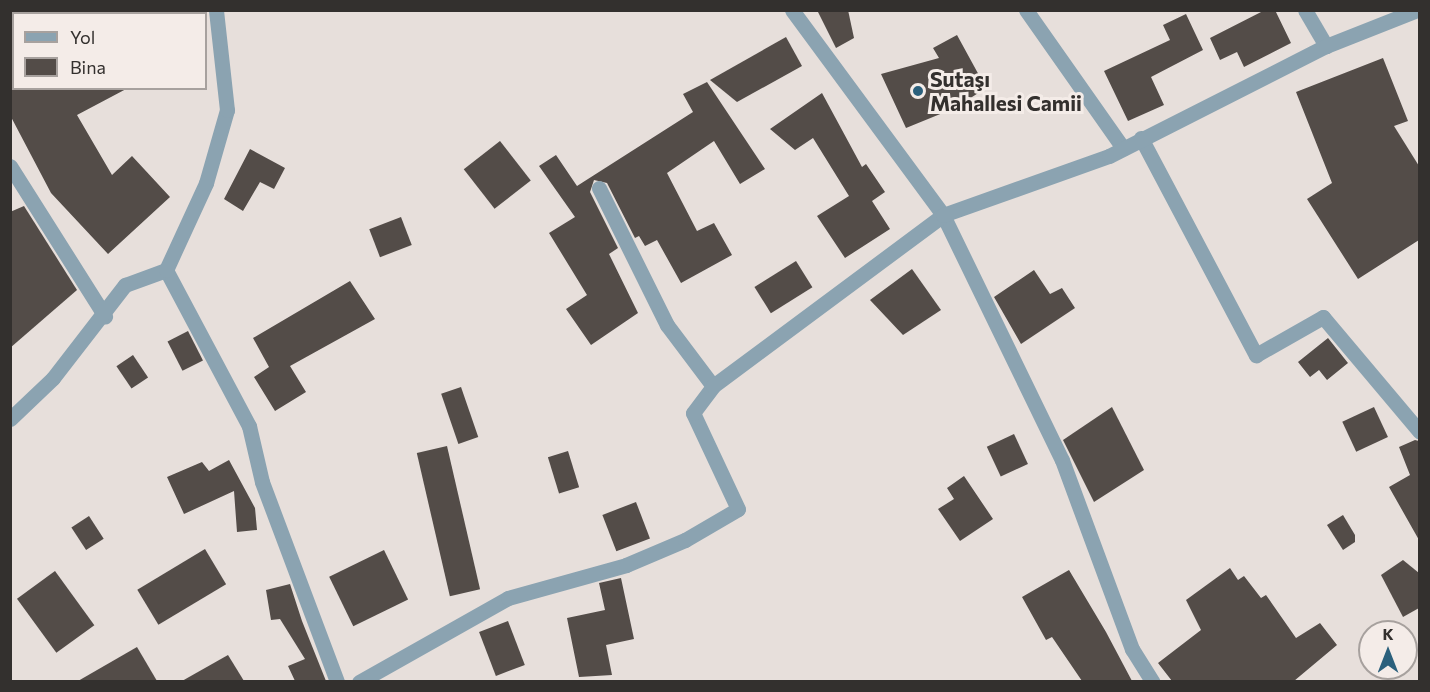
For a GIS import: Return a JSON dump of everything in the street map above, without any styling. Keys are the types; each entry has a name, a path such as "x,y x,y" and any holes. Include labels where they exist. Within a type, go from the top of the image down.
{"street":[{"path":"10,419 105,316 125,285 166,270 206,183 227,110 216,10"},
{"path":"792,10 943,215 1062,460 1132,649 1153,681"},
{"path":"1026,10 1123,148"},
{"path":"1305,10 1326,45"},
{"path":"359,681 508,598 626,565 685,540 738,508 693,413 713,386 943,215 1123,148 1326,45 1417,10"},
{"path":"1141,138 1256,355 1323,317 1419,432"},
{"path":"10,166 105,316"},
{"path":"599,188 667,325 713,386"},
{"path":"166,270 249,426 262,482 337,681"}],"building":[{"path":"817,10 848,10 854,38 836,48"},
{"path":"1265,10 1275,10 1291,43 1244,67 1237,52 1220,60 1210,38"},
{"path":"1186,14 1203,50 1151,77 1164,105 1128,121 1104,71 1170,40 1163,25"},
{"path":"957,35 986,88 955,108 906,128 881,74 939,58 933,48"},
{"path":"786,37 802,66 737,102 710,80"},
{"path":"1383,58 1408,121 1394,126 1419,166 1419,240 1358,279 1307,199 1332,183 1296,92"},
{"path":"707,82 765,169 740,184 714,141 667,173 697,231 714,223 732,255 681,283 657,240 645,246 639,236 635,238 607,183 594,180 590,192 618,248 609,254 638,313 591,345 566,309 587,295 549,233 575,217 539,166 556,155 577,186 693,112 683,94"},
{"path":"10,88 12,90 124,90 77,115 112,175 132,156 170,197 108,254 51,193 10,115"},
{"path":"822,93 862,167 866,164 885,192 872,201 890,229 845,258 817,216 849,196 813,138 795,150 770,129"},
{"path":"500,141 531,180 495,209 464,169"},
{"path":"250,149 285,168 274,189 260,182 243,211 224,199"},
{"path":"24,206 77,290 10,348 10,212"},
{"path":"401,217 412,245 380,257 369,229"},
{"path":"796,261 812,287 771,313 754,287"},
{"path":"912,269 941,310 903,335 870,300"},
{"path":"1034,270 1050,294 1062,288 1075,308 1021,344 994,297"},
{"path":"350,281 375,319 290,366 306,392 275,411 254,377 269,367 253,338"},
{"path":"188,331 203,360 182,371 168,341"},
{"path":"1328,338 1348,363 1327,380 1319,370 1310,377 1298,362"},
{"path":"133,355 148,377 132,389 116,366"},
{"path":"461,387 478,437 458,444 441,394"},
{"path":"1112,407 1144,470 1094,502 1063,440"},
{"path":"1374,407 1388,437 1356,452 1342,422"},
{"path":"1014,434 1028,464 1001,477 987,447"},
{"path":"1415,440 1419,441 1419,540 1389,487 1410,475 1399,447"},
{"path":"447,446 480,589 450,596 417,453"},
{"path":"568,451 579,487 559,493 548,457"},
{"path":"229,460 255,508 257,530 237,532 234,491 184,514 167,477 202,462 209,471"},
{"path":"964,476 993,519 960,541 938,509 954,499 947,488"},
{"path":"636,502 650,538 616,551 602,515"},
{"path":"1343,515 1355,535 1355,542 1343,550 1327,525"},
{"path":"89,516 104,539 86,550 71,527"},
{"path":"205,549 226,584 158,625 137,590"},
{"path":"384,550 408,599 353,626 329,577"},
{"path":"1403,560 1419,573 1419,608 1403,617 1381,575"},
{"path":"1230,568 1238,580 1244,576 1261,598 1266,595 1296,638 1320,623 1337,645 1294,681 1172,681 1158,663 1201,630 1186,600"},
{"path":"1069,570 1132,681 1082,681 1052,637 1046,640 1022,597"},
{"path":"55,571 94,625 56,653 17,599"},
{"path":"621,578 634,639 606,645 612,675 579,677 567,618 605,610 599,583"},
{"path":"290,584 326,681 295,681 288,666 305,659 280,619 271,620 266,590"},
{"path":"508,621 525,665 496,676 479,632"},
{"path":"137,647 157,681 78,681"},
{"path":"228,655 244,681 182,681"}],"place":[{"name":"Sutaşı Mahallesi Camii","path":"918,91"}]}
